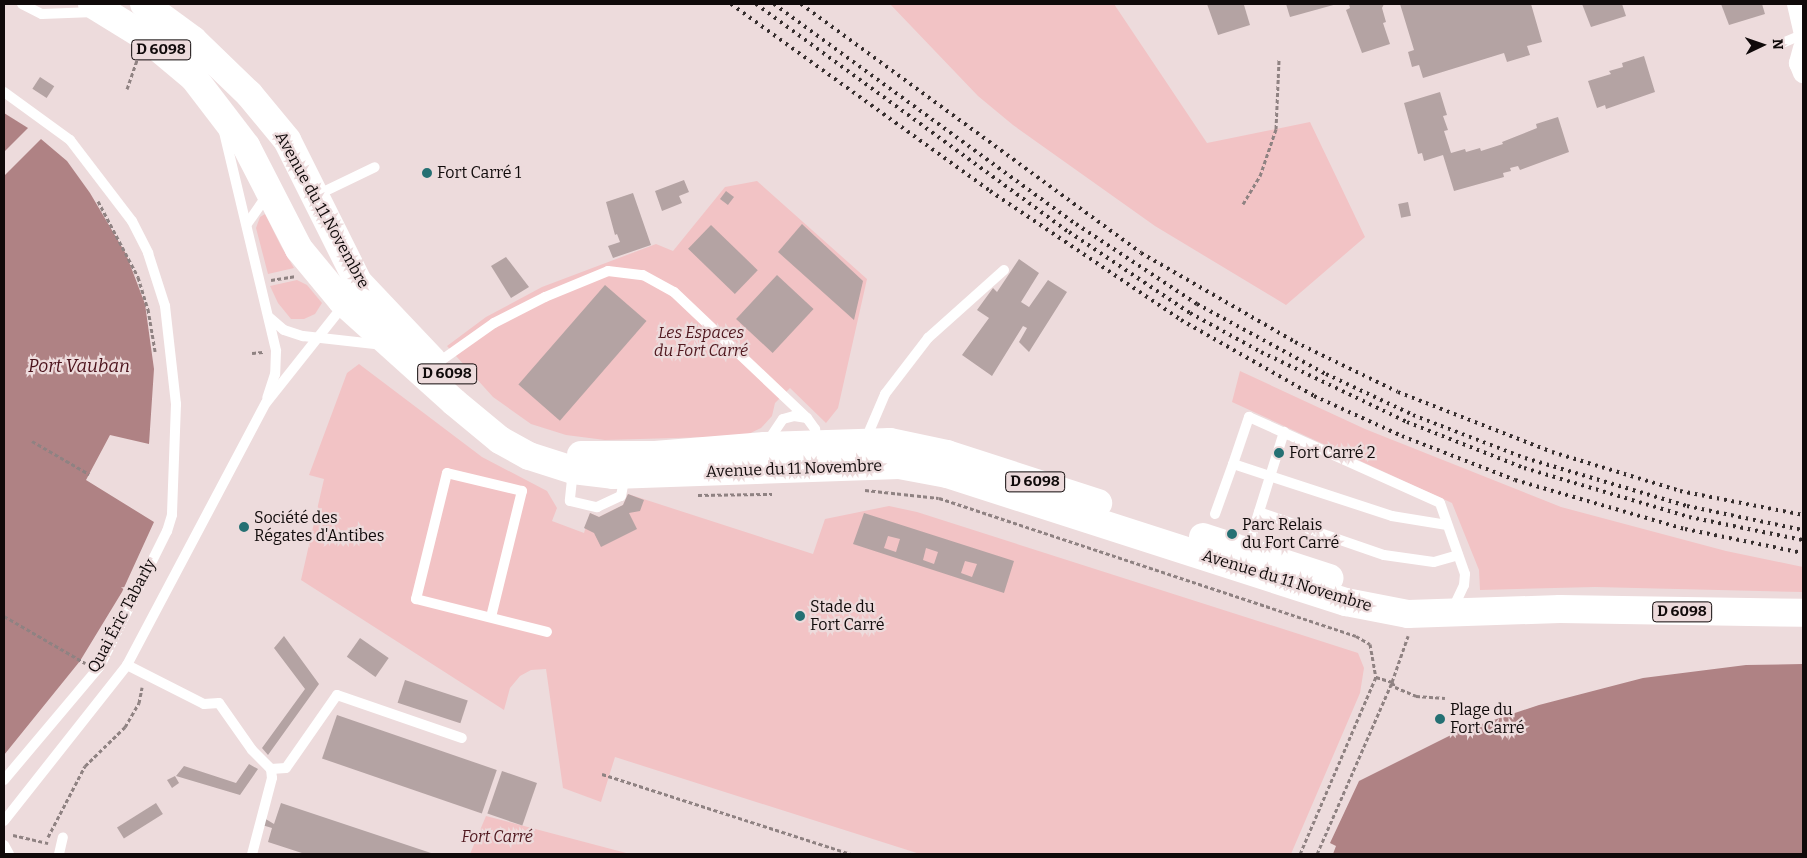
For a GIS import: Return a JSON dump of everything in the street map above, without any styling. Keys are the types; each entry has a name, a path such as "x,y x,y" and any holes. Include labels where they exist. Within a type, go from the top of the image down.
{"main road":[{"name":"Avenue du 11 Novembre","path":"144,4 193,40 248,94 287,140 358,282 436,364 499,421 537,444 558,452 587,456 655,455 765,446 890,442 947,454 1352,585 1410,598 1560,609"},
{"name":"Avenue du 11 Novembre","path":"97,7 144,36 178,63 220,109 246,146 299,249 342,301 500,440 529,456 573,470 625,475 823,465 899,465 947,474 1346,602 1415,614 1560,609"},
{"path":"269,193 285,191 326,215 342,266 342,301"},
{"path":"726,471 745,462 811,454 817,444"},
{"path":"1160,542 1190,546 1236,561 1244,557 1247,551"},
{"name":"D 6098","path":"1560,609 1803,613"}],"street":[{"path":"1797,4 1803,33"}],"lane":[{"path":"22,4 42,14 97,7"},
{"path":"1802,60 1780,44 1803,33"},
{"name":"Quai Éric Tabarly","path":"4,92 70,140 132,221 148,253 165,306 176,404 172,515 167,531 100,666 4,780"},
{"path":"220,109 270,318 276,351 275,374 266,403"},
{"path":"326,215 374,167"},
{"path":"247,224 269,193"},
{"path":"864,443 885,394 928,338 1004,270"},
{"path":"436,364 494,323 546,296 608,271 643,275 674,292 787,398 807,418 815,430 817,444"},
{"path":"4,821 127,665 266,403 339,311 342,301"},
{"path":"270,318 284,330 316,338 391,346"},
{"path":"765,446 782,419 787,398"},
{"path":"1216,514 1249,417 1440,503 1465,574 1464,585 1456,602"},
{"path":"782,419 807,418"},
{"path":"1247,551 1284,432"},
{"path":"1233,464 1392,516 1447,525"},
{"path":"573,470 570,501 597,507 621,496 625,475"},
{"path":"490,617 522,491 447,473 416,598 547,632"},
{"path":"1258,512 1384,555 1434,562 1458,555"},
{"path":"127,665 204,704 219,703 252,750 271,770 272,778 252,854"},
{"path":"271,770 286,768 337,695 462,738"},
{"path":"59,854 63,837"},
{"path":"4,845 9,854"}],"path":[{"path":"132,57 142,62"},
{"path":"1243,204 1260,176 1276,129 1279,59"},
{"path":"127,89 137,60"},
{"path":"93,193 138,277 148,309 157,360 172,359"},
{"path":"261,283 304,274"},
{"path":"252,353 267,352"},
{"path":"32,441 89,474"},
{"path":"855,490 938,498 1356,636 1370,644 1376,677 1300,854"},
{"path":"702,497 778,493"},
{"path":"1317,854 1392,682 1415,614"},
{"path":"4,616 80,661"},
{"path":"59,854 49,843 47,833 85,766 126,727 139,703 142,685 140,671"},
{"path":"1376,677 1392,682 1394,687 1416,696 1445,698"},
{"path":"602,774 850,854"},
{"path":"25,838 49,843"}],"green space":[{"path":"890,4 1114,4 1207,143 1310,122 1365,237 1286,305 1155,226 1013,125 978,96"},
{"name":"Les Espaces du Fort Carré","path":"757,181 867,279 838,408 826,423 790,388 775,403 772,416 761,428 744,436 605,440 566,435 531,424 493,397 447,346 486,317 542,287 656,244 673,251 725,187"},
{"path":"265,214 294,268 268,274 256,228 260,217"},
{"path":"297,280 307,285 322,303 315,314 304,319 291,319 278,303 270,286"},
{"name":"Stade du Fort Carré","path":"359,364 482,457 547,491 557,508 552,521 584,533 590,513 599,517 623,505 628,494 813,554 825,519 889,506 917,512 1358,653 1364,668 1360,693 1291,854 920,854 615,757 601,802 563,788 546,669 531,670 520,676 510,688 504,710 301,580 324,479 309,475 347,373"},
{"path":"1240,371 1365,429 1561,507 1726,551 1803,567 1803,592 1595,587 1480,590 1479,570 1452,503 1232,402"},
{"name":"Fort Carré","path":"486,816 630,854 470,854"}],"water":[{"path":"4,113 28,128 4,152"},
{"name":"Port Vauban","path":"41,139 67,161 90,193 126,254 145,304 154,369 149,444 110,435 86,480 154,522 122,592 80,661 4,755 4,176"},
{"path":"1803,664 1803,854 1333,854 1336,846 1330,843 1359,781 1455,733 1539,705 1643,678 1746,665"}],"building":[{"path":"1207,4 1244,5 1250,25 1218,35"},
{"path":"1286,4 1337,4 1290,17"},
{"path":"1349,4 1384,4 1382,8 1386,22 1383,23 1390,44 1362,53 1346,10 1350,8"},
{"path":"1400,4 1531,4 1542,42 1527,46 1530,55 1507,62 1504,53 1423,78 1419,65 1412,67 1408,52 1414,50"},
{"path":"1582,4 1622,4 1626,16 1591,27"},
{"path":"1721,4 1762,4 1765,14 1729,25"},
{"path":"1644,56 1655,92 1606,109 1605,105 1597,108 1588,81 1611,74 1609,71 1623,67 1622,63"},
{"path":"40,77 54,86 47,98 32,89"},
{"path":"1440,92 1447,115 1443,116 1448,130 1444,131 1451,153 1465,149 1466,152 1480,148 1481,151 1503,144 1502,142 1537,128 1536,124 1558,117 1569,152 1520,170 1518,166 1510,168 1511,171 1503,173 1504,177 1454,191 1443,155 1424,161 1422,153 1418,154 1404,103"},
{"path":"684,180 689,192 679,196 682,203 662,211 655,191"},
{"path":"726,191 734,197 728,205 720,199"},
{"path":"633,193 651,245 613,258 608,246 620,242 617,234 615,235 606,202"},
{"path":"1408,202 1411,216 1401,218 1398,204"},
{"path":"802,224 863,281 854,320 778,252"},
{"path":"711,225 758,270 735,294 688,249"},
{"path":"506,257 529,287 511,298 491,266"},
{"path":"1019,259 1039,273 1021,302 1029,307 1048,280 1067,292 1029,352 1019,342 1027,328 1023,326 992,376 962,355 989,318 977,310 993,288 997,292"},
{"path":"777,275 814,309 773,353 736,319"},
{"path":"605,285 647,321 560,421 518,385"},
{"path":"628,494 644,500 640,511 629,513 637,529 601,547 594,533 584,528 590,513 599,517 623,505"},
{"path":"864,513 1014,561 1004,593 853,544","holes":["888,536 900,539 896,552 884,548","926,548 938,552 934,564 923,560","965,561 977,564 972,577 961,573"]},
{"path":"284,636 319,684 268,755 262,748 305,689 274,648"},
{"path":"360,638 389,658 375,677 347,657"},
{"path":"405,680 468,700 460,723 398,703"},
{"path":"337,715 497,770 482,814 322,758"},
{"path":"249,764 258,769 240,795 176,776 184,766 236,783"},
{"path":"502,771 537,783 522,826 487,814"},
{"path":"175,776 179,783 172,788 167,780"},
{"path":"156,803 163,814 124,838 117,827"},
{"path":"281,803 434,854 305,854 268,842 272,828 262,825 264,818 274,824"}],"railway":[{"path":"731,4 990,191 1181,320 1314,396 1402,436 1515,480 1685,529 1803,553"},
{"path":"756,4 1069,232 1190,313 1261,352 1407,422 1524,468 1689,517 1803,540"},
{"path":"774,4 1076,224 1197,304 1326,374 1413,415 1525,458 1687,506 1803,530"},
{"path":"801,4 1141,253 1295,342 1398,392 1552,452 1680,491 1803,515"}],"place":[{"name":"Fort Carré 1","path":"427,173"},
{"name":"Fort Carré 2","path":"1279,453"},
{"name":"Société des Régates d'Antibes","path":"244,527"},
{"name":"Parc Relais du Fort Carré","path":"1232,534"},
{"name":"Stade du Fort Carré","path":"800,616"},
{"name":"Plage du Fort Carré","path":"1440,719"}]}
